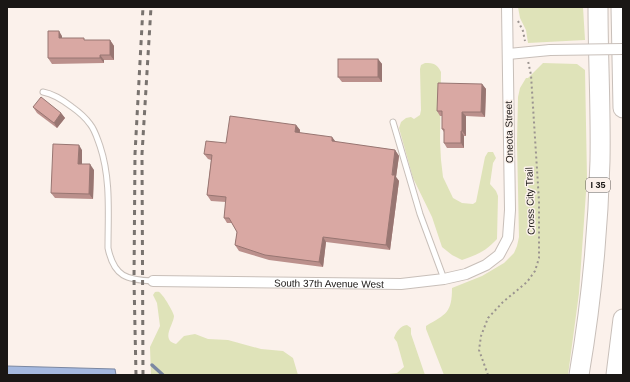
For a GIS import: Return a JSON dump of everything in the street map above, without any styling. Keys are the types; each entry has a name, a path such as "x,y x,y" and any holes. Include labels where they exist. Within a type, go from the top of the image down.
{"highway":[{"name":"I 35","path":"579,375 585,341 595,243 600,161 598,7"},
{"path":"621,7 623,108"},
{"path":"616,375 623,319"}],"street":[{"name":"Oneota Street","path":"499,255 508,238 510,210 507,7"},
{"path":"508,54 525,51 623,49"},
{"name":"South 37th Avenue West","path":"153,281 401,284 444,279 466,274 486,265 499,255"}],"lane":[{"path":"43,92 59,97 76,109 90,124 96,134 104,156 108,178 108,248 111,259 124,277 134,280 153,281"},
{"path":"393,122 416,201 444,279"}],"path":[{"name":"Cross City Trail","path":"488,375 478,350 481,336 488,318 503,302 528,282 535,271 539,258 539,201 531,75 525,51 524,31 517,20"}],"green space":[{"path":"518,7 583,7 585,40 528,43 526,30 520,18"},
{"path":"425,63 435,64 441,72 441,160 443,177 453,198 462,203 473,204 476,202 485,157 488,152 493,152 496,158 493,163 490,184 498,196 497,239 481,252 462,260 452,255 442,247 432,217 413,178 399,128 401,122 406,118 411,117 414,119 420,115 420,69 421,65"},
{"path":"543,63 577,64 585,70 587,178 579,293 568,375 444,375 426,326 438,319 449,308 451,303 452,288 482,276 504,263 514,253 519,237 517,143 518,97 520,88 526,78 528,78"},
{"path":"155,292 159,292 162,295 174,314 168,335 171,342 176,344 184,336 195,334 208,339 228,340 261,349 283,351 293,358 298,375 151,375 150,347 160,326 157,303 153,295"},
{"path":"407,325 411,328 411,334 425,375 379,375 397,373 404,367 397,342 394,338 402,327"}],"water":[{"path":"7,366 115,369 116,375 7,375"}],"building":[{"path":"48,31 59,31 59,38 110,40 110,55 100,55 100,58 48,58"},
{"path":"338,59 378,59 378,77 338,77"},
{"path":"438,83 482,84 481,112 462,112 461,143 444,143 442,111 437,111"},
{"path":"41,97 61,113 54,123 33,107"},
{"path":"230,116 296,125 295,132 332,137 332,141 395,150 392,175 395,175 386,245 323,237 319,262 265,255 235,245 237,232 229,218 224,218 226,197 207,195 212,155 204,154 206,141 226,143"},
{"path":"53,144 79,145 78,164 90,164 89,194 51,193"}],"waterway":[{"path":"152,365 163,375"}],"railway":[{"path":"136,375 134,280 135,154 143,7"},
{"path":"143,375 142,154 151,7"}]}
